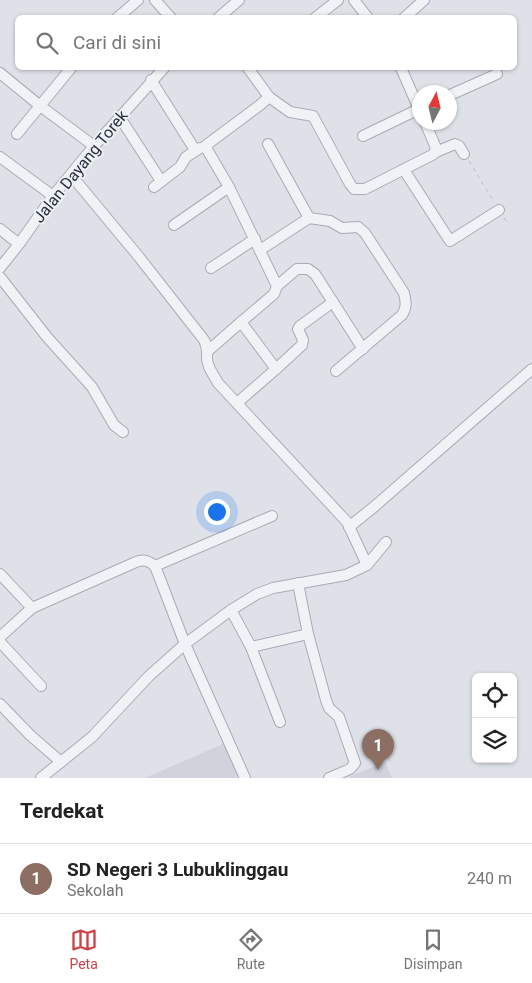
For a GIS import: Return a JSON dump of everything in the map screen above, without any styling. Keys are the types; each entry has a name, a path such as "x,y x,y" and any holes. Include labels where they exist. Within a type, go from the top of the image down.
{"street":[{"path":"120,15 138,0"},
{"path":"155,0 168,15"},
{"path":"222,15 239,0"},
{"path":"319,15 338,0"},
{"path":"354,0 366,15"},
{"path":"407,15 424,0"},
{"path":"17,134 69,70"},
{"name":"Jalan Dayang Torek","path":"0,268 53,196 119,116 162,70"},
{"path":"253,70 269,97 290,112 313,116 354,189 365,189 455,144 459,146 464,154"},
{"path":"402,70 412,93"},
{"path":"0,73 94,146"},
{"path":"457,92 497,74"},
{"path":"151,80 195,150"},
{"path":"119,116 158,184 180,167 195,150 205,146 260,106 269,97"},
{"path":"363,136 412,112"},
{"path":"428,130 436,152"},
{"path":"268,144 309,218"},
{"path":"205,146 229,187 277,286"},
{"path":"0,157 53,196"},
{"path":"404,170 450,241 499,210"},
{"path":"71,175 139,257 204,340 209,350"},
{"path":"174,224 229,187"},
{"path":"260,250 309,218 330,221 342,228 358,227 365,233 404,293 406,309 402,315 336,371"},
{"path":"0,229 19,244"},
{"path":"211,268 255,239"},
{"path":"363,349 315,274 308,269 297,269 277,286 274,294 209,350 207,359 218,383 330,502 349,527 367,565"},
{"path":"0,277 47,337 92,387 114,425 123,432"},
{"path":"238,403 302,345 303,340 298,329 300,326 333,302"},
{"path":"241,322 276,369"},
{"path":"349,527 532,369"},
{"path":"155,566 272,516"},
{"path":"47,776 92,737 149,676 185,644 231,610 257,594 273,588 346,575 367,565 386,542"},
{"path":"0,637 32,608 142,560 149,561 155,566 185,644 245,778"},
{"path":"0,574 32,608"},
{"path":"298,583 308,634 326,700 329,708 339,717 355,764 350,769 329,778"},
{"path":"231,610 251,647 280,722"},
{"path":"251,647 308,634"},
{"path":"0,642 41,686"},
{"path":"0,704 30,735 61,762"}],"path":[{"path":"464,154 508,223"}],"shaded area":[{"path":"225,743 240,776 236,778 145,778"},
{"path":"385,762 392,778 349,778 349,777"}],"place":[{"name":"SD Negeri 3 Lubuklinggau","path":"378,770"}]}
